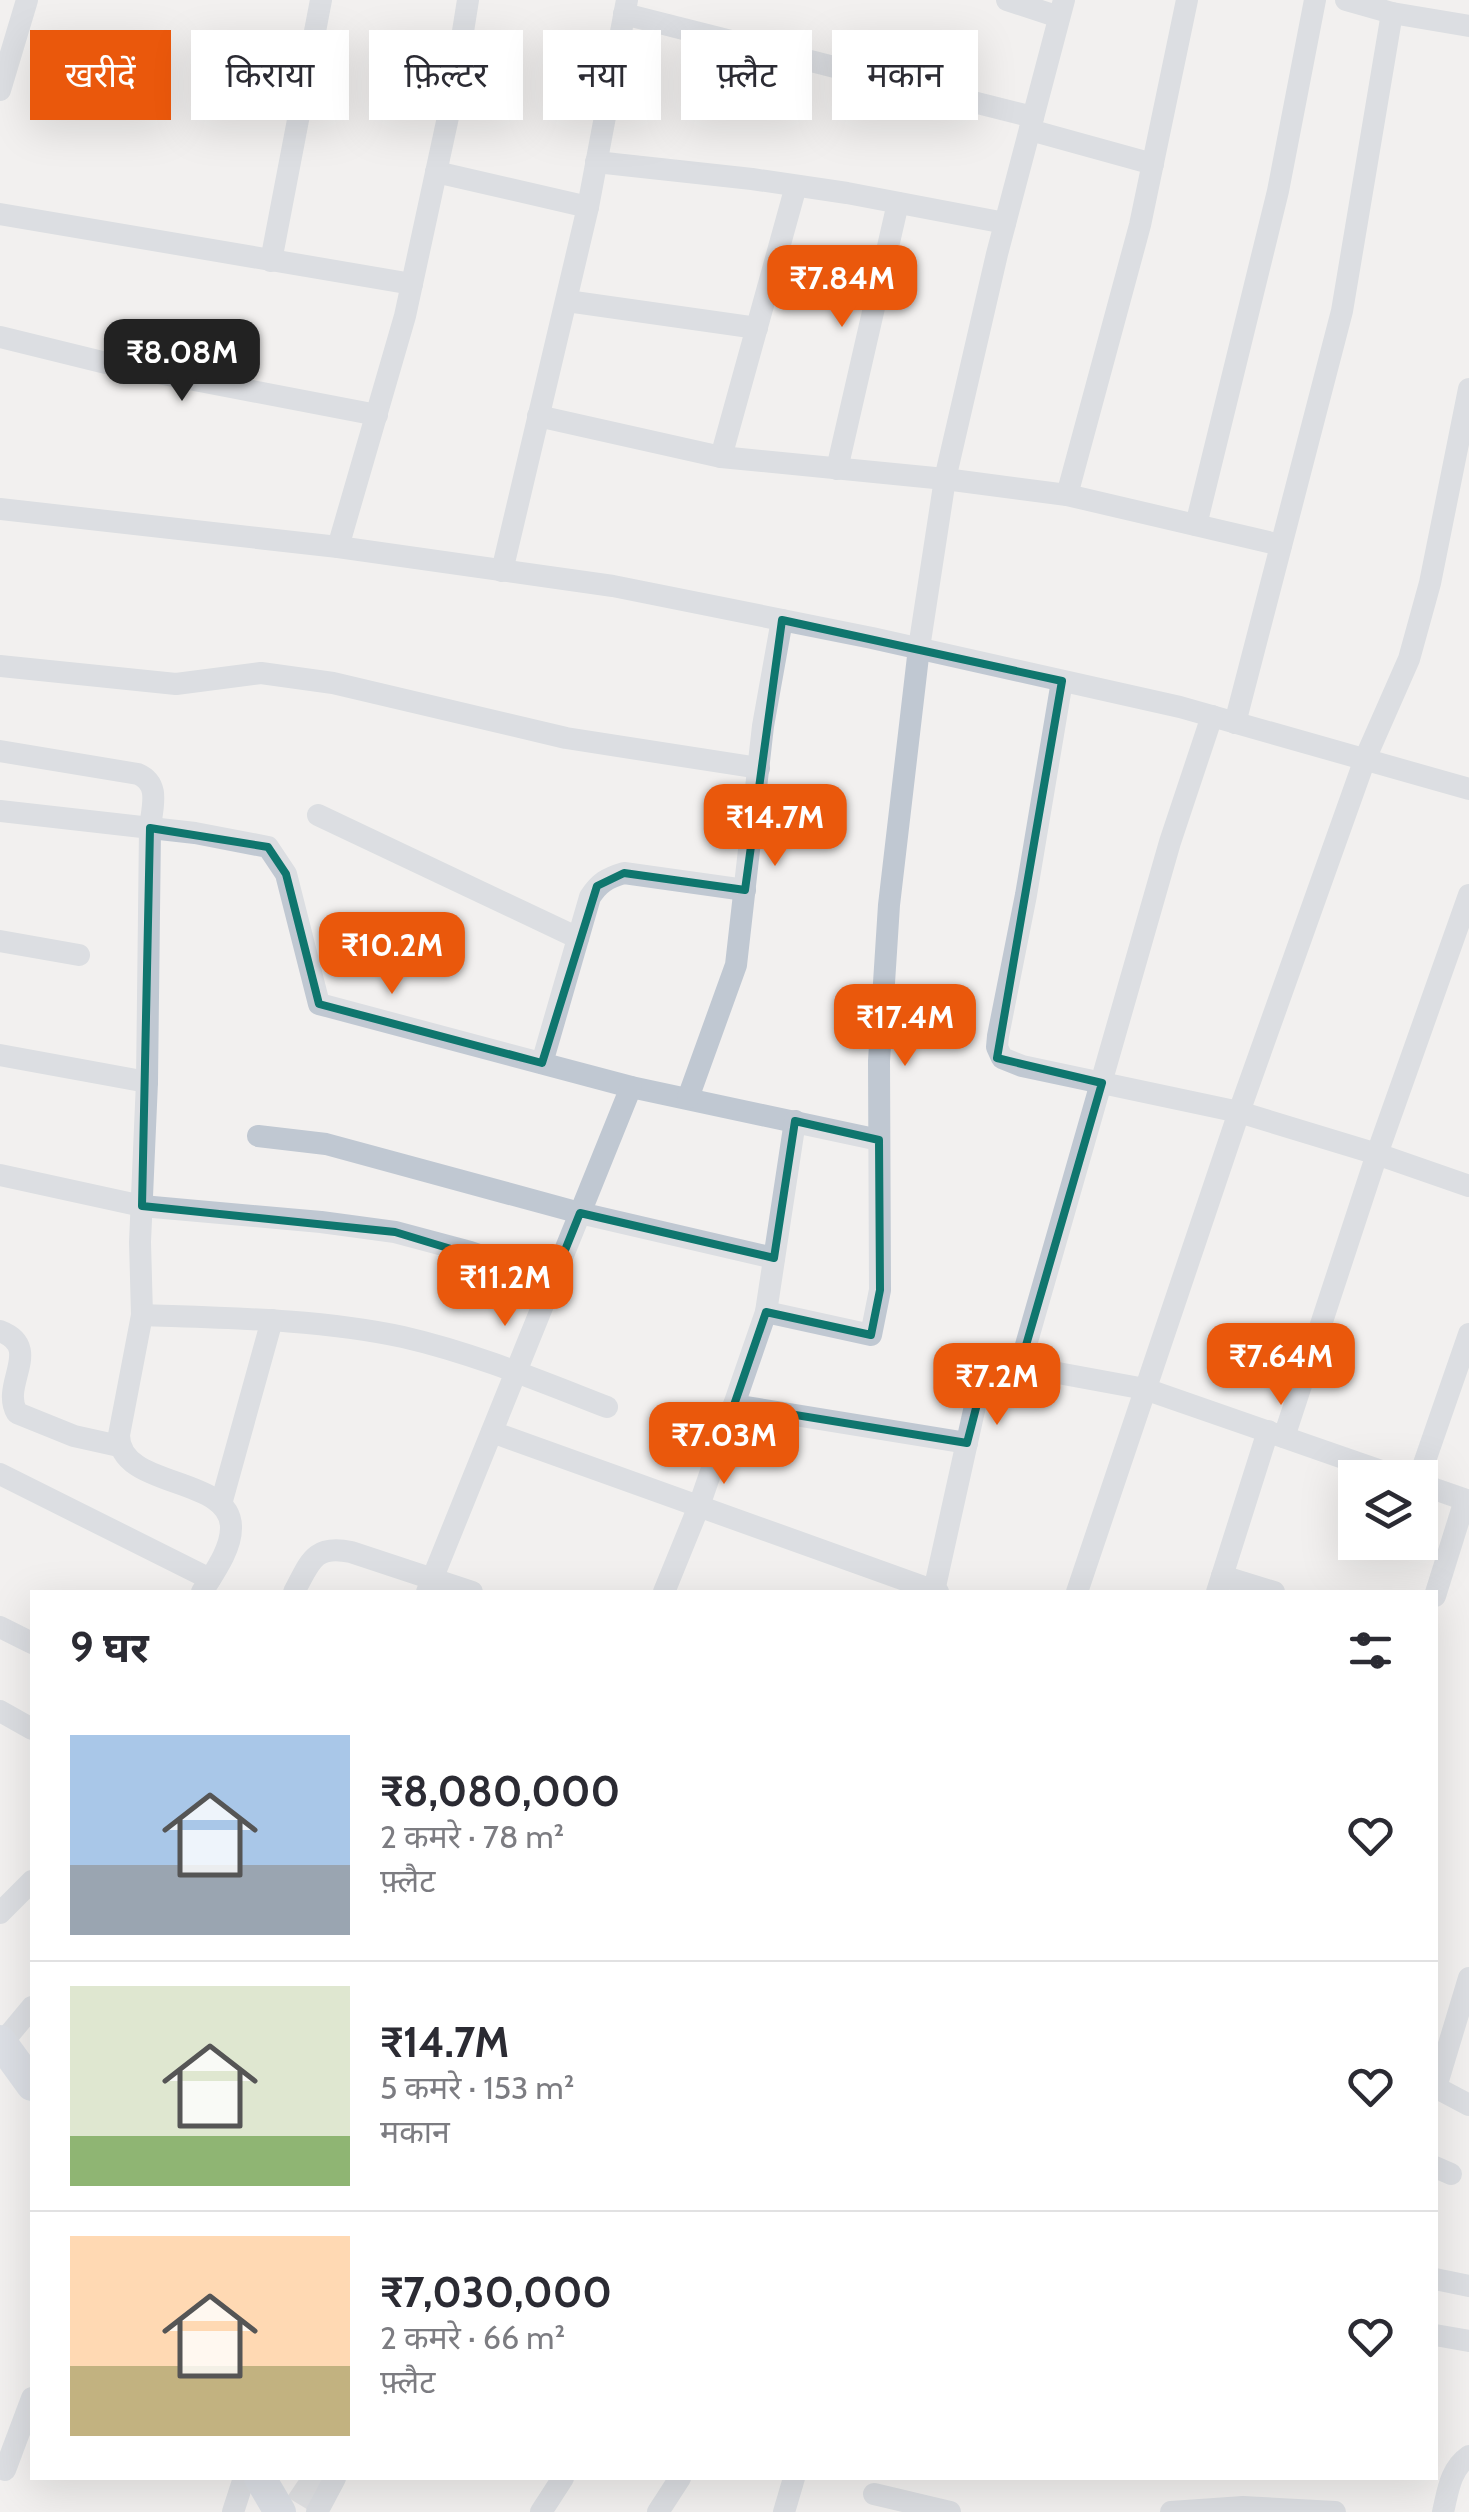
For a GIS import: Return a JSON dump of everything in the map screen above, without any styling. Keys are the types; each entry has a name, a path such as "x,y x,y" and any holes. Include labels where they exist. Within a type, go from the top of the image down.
{"street":[{"path":"271,261 320,0"},
{"path":"338,548 412,284 453,94 468,0"},
{"path":"766,1312 871,1335 880,1290 879,1061 889,905 919,648 945,479 1005,223 1062,8 1006,0"},
{"path":"1068,495 1140,225 1187,0"},
{"path":"1196,525 1278,191 1315,0"},
{"path":"1357,1 1392,13 1469,26"},
{"path":"502,571 568,301 626,7 1032,123 1153,164"},
{"path":"0,90 16,12"},
{"path":"1236,723 1342,311 1392,13"},
{"path":"596,162 752,179 1005,223"},
{"path":"436,172 588,207"},
{"path":"722,457 796,186"},
{"path":"837,469 898,203"},
{"path":"0,214 412,284"},
{"path":"568,301 757,328"},
{"path":"0,337 106,363 377,415"},
{"path":"1078,1590 1365,759 1409,659 1430,583 1469,389"},
{"path":"538,416 722,457 1068,495 1281,546"},
{"path":"0,509 338,548 613,586 919,648 1212,716 1469,790"},
{"path":"688,1098 736,964 764,726 782,620"},
{"path":"0,666 176,684 261,673 333,683 566,738 760,768"},
{"path":"1062,681 997,1047 1002,1058 1240,1112 1469,1186"},
{"path":"1020,1366 1165,860 1212,716"},
{"path":"0,752 138,774 153,787 142,1315 119,1446 132,1463 221,1504 227,1511 231,1532 206,1586 0,1474"},
{"path":"0,812 195,833 268,847 286,874 318,1004 631,1086 880,1140"},
{"path":"318,814 578,938"},
{"path":"542,1063 590,897 597,886 624,874 746,890"},
{"path":"1260,1590 1220,1584 1469,895"},
{"path":"0,941 78,954"},
{"path":"0,1055 148,1082"},
{"path":"430,1586 631,1086"},
{"path":"665,1590 699,1506 766,1312 795,1121"},
{"path":"258,1136 326,1144 580,1213 774,1258"},
{"path":"0,1175 142,1206 395,1232 553,1280"},
{"path":"142,1315 272,1320 402,1337 516,1371 607,1407"},
{"path":"221,1504 272,1320"},
{"path":"0,1331 17,1342 19,1354 5,1403 17,1413 74,1436 119,1446"},
{"path":"1426,1460 1469,1334"},
{"path":"492,1432 923,1590 980,1388 984,1377 993,1370 1020,1366 1145,1389 1350,1460"},
{"path":"734,1405 967,1443"},
{"path":"1437,1590 1467,1500 1438,1489"},
{"path":"295,1590 312,1558 324,1550 335,1549 430,1586 458,1590"},
{"path":"0,1626 30,1642"},
{"path":"0,1712 30,1728"},
{"path":"0,1913 30,1884"},
{"path":"1438,2077 1469,1978"},
{"path":"30,2009 1,2042 30,2082"},
{"path":"1438,2088 1469,2104"},
{"path":"1438,2280 1469,2286"},
{"path":"1438,2336 1469,2341"},
{"path":"5,2470 30,2403"},
{"path":"1443,2512 1450,2482 1461,2461 1469,2456"},
{"path":"233,2512 243,2480"},
{"path":"261,2480 280,2512"},
{"path":"317,2512 334,2480"},
{"path":"541,2512 562,2480"},
{"path":"658,2512 679,2480"},
{"path":"784,2512 793,2480"},
{"path":"872,2495 950,2512"},
{"path":"1185,2512 1243,2507 1335,2512"}],"highlighted area":[{"path":"782,620 1062,681 997,1058 1102,1083 1020,1366 984,1377 967,1443 734,1405 766,1312 871,1335 880,1290 879,1140 795,1121 774,1258 580,1213 553,1280 395,1232 142,1206 150,828 268,847 286,874 319,1004 542,1063 597,886 624,873 745,890"}],"building":[{"path":"299,2480 331,2480 310,2511 287,2497"}]}
